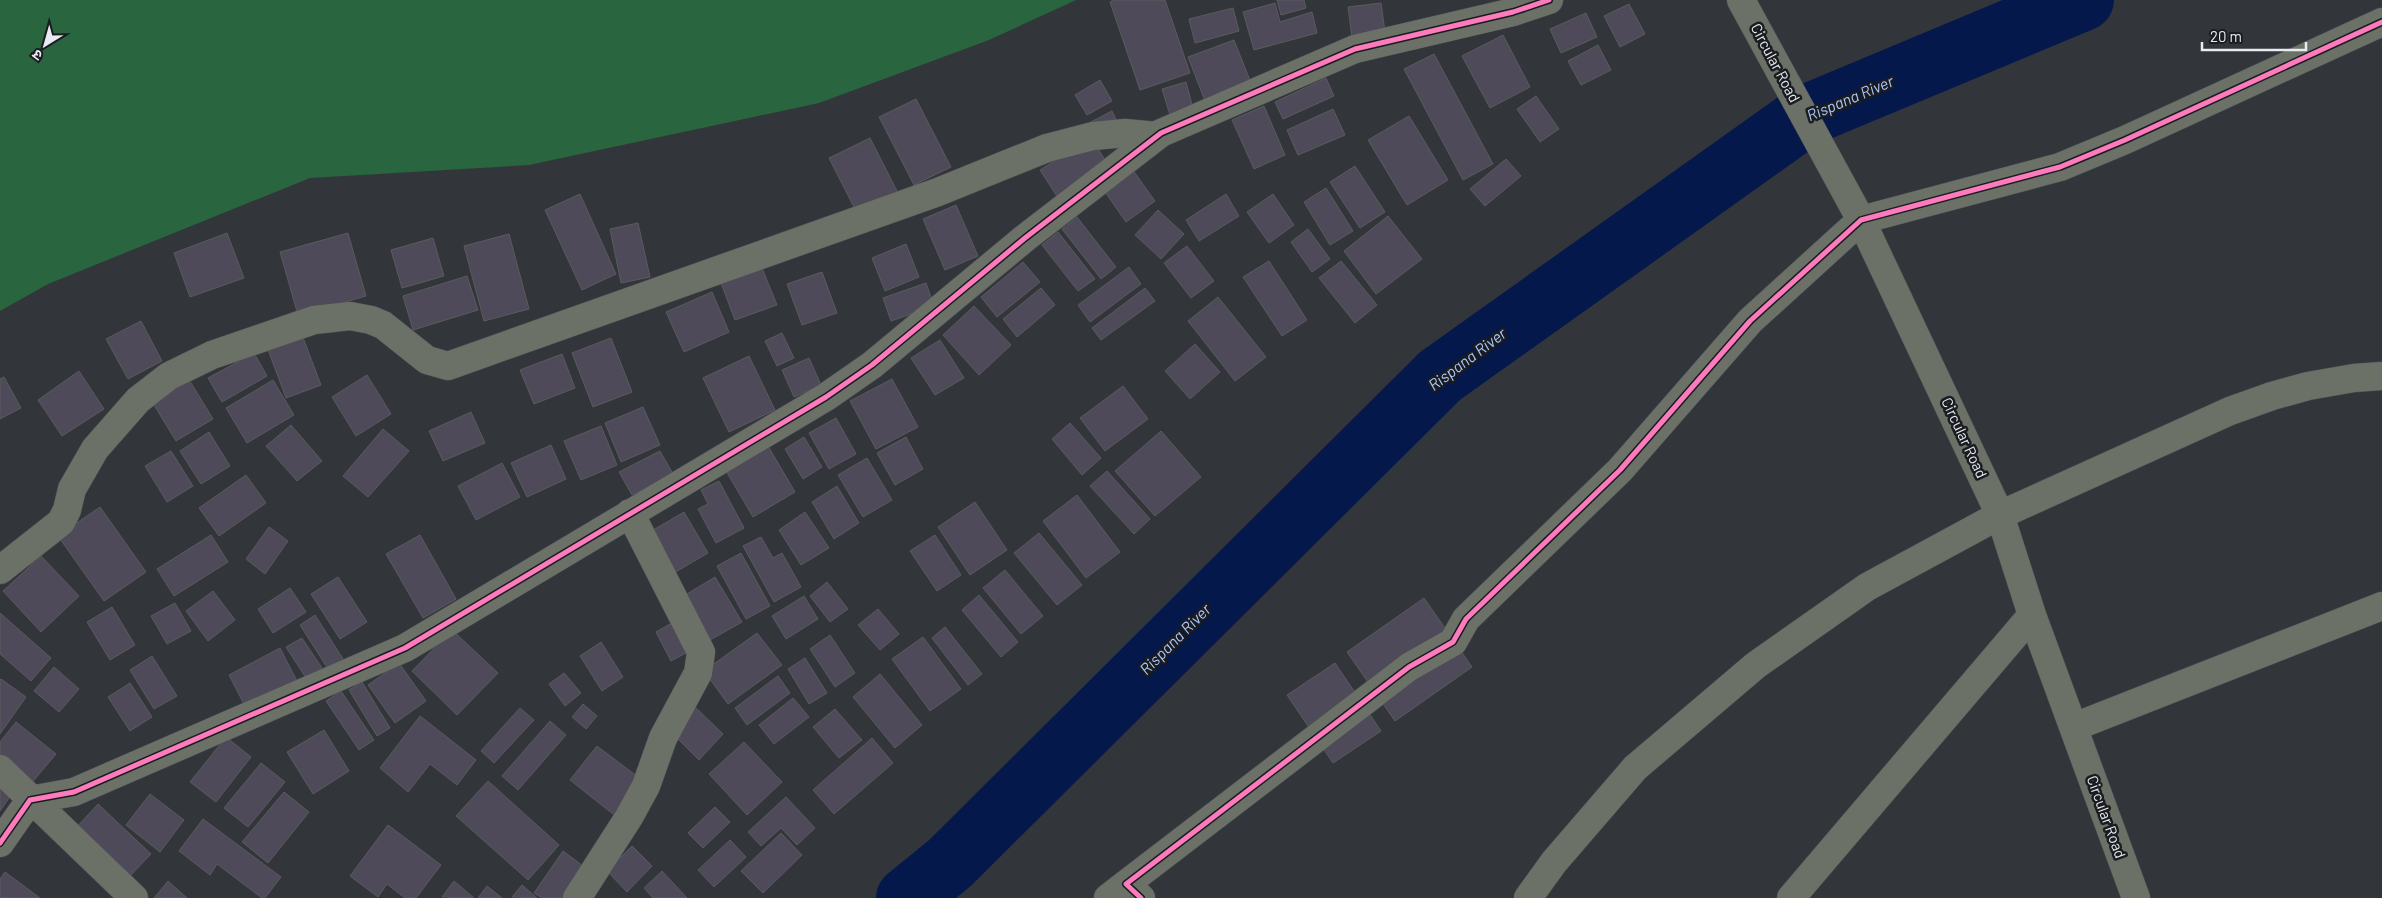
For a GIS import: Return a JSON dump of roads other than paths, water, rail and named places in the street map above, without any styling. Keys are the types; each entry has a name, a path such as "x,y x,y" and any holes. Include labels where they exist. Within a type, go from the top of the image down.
{"street":[{"path":"0,843 30,800 74,792 405,648 826,397 872,365 1025,238 1157,136 1355,49 1513,12 1549,0"},
{"name":"Circular Road","path":"1741,0 1861,220 2000,515 2032,615 2136,898"},
{"path":"1125,893 1409,667 1453,642 1466,619 1620,470 1750,321 1861,220 2060,167 2125,140 2382,22"},
{"path":"0,570 61,522 68,510 72,489 95,449 138,400 169,376 212,355 314,320 350,316 371,320 383,325 427,360 448,366 938,192 1047,148 1093,136 1125,132 1157,136"},
{"path":"1528,898 1554,862 1635,768 1756,665 1866,587 2000,515 2230,411 2308,386 2354,378 2382,376"},
{"path":"577,898 629,817 646,786 663,738 698,673 701,663 701,652 630,513"},
{"path":"2074,727 2382,606"},
{"path":"1790,898 2032,615"},
{"path":"0,769 30,800 134,898"}],"waterway":[{"name":"Rispana River","path":"907,898 950,863 1440,376 1805,116 2083,0"}]}
